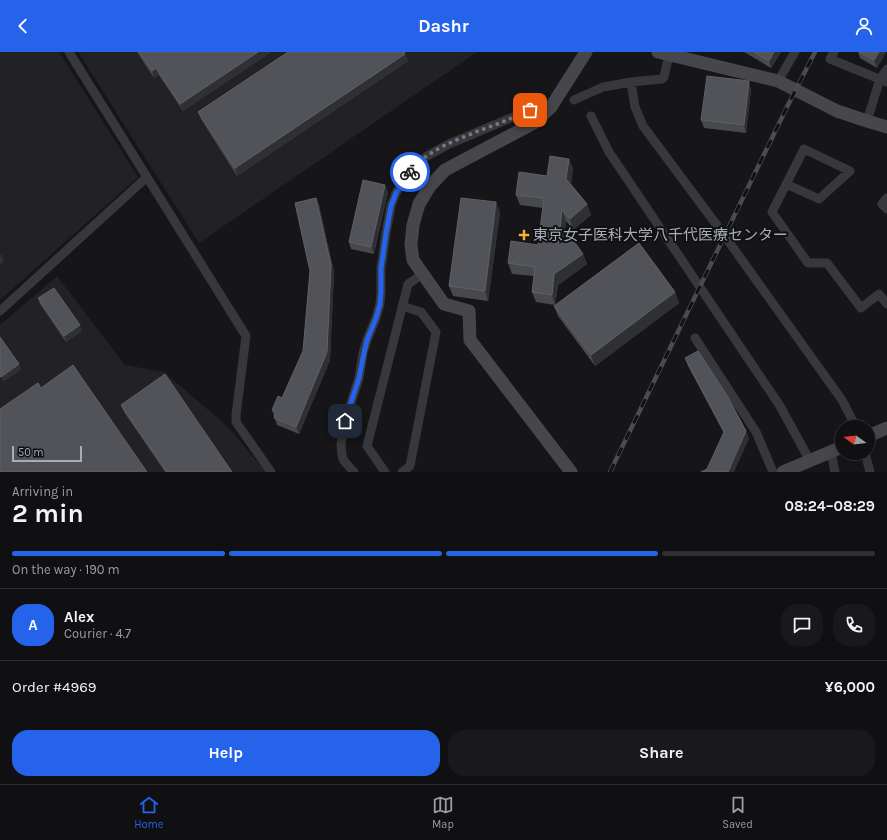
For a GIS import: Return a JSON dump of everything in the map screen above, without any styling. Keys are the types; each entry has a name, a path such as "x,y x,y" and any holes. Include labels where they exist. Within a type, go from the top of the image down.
{"street":[{"path":"69,52 246,336 236,422 271,472"},
{"path":"571,472 470,340 469,311 444,304 413,260 411,245 413,225 419,204 430,186 445,170 534,123 551,107 586,52"},
{"path":"778,81 795,52"},
{"path":"834,52 830,59 884,81"},
{"path":"574,100 603,87 662,79 664,77 664,53 778,81 837,111 887,127"},
{"path":"867,121 884,81 887,69"},
{"path":"631,82 635,107 643,126 719,228 842,400 852,420"},
{"path":"354,472 344,462 341,444 345,421 359,378 367,340 380,304 381,268 387,226 391,206 396,193 413,168 427,156 448,144 530,110 551,107"},
{"path":"591,116 609,152 780,406 810,461"},
{"path":"786,184 819,199 850,171 804,149 786,184 772,212 808,263 827,263 861,308 879,294 887,304"},
{"path":"0,311 147,178"},
{"path":"887,198 882,204 887,209"},
{"path":"385,472 367,446 408,284 423,274"},
{"path":"402,306 421,312 436,332 410,466 402,472"},
{"path":"696,338 756,432 773,472"},
{"path":"875,433 887,428"},
{"path":"786,471 835,449"},
{"path":"835,472 836,460"},
{"path":"867,460 870,472"}],"shaded area":[{"path":"0,52 59,52 138,177 0,300"},
{"path":"78,52 477,52 199,243"},
{"path":"57,276 125,365 164,372 228,427 266,472 0,472 0,325"}],"building":[{"path":"139,52 258,52 180,104 156,68 152,71"},
{"path":"288,52 404,52 405,54 235,168 198,112"},
{"path":"754,52 774,52 769,61"},
{"path":"859,52 879,52 874,60"},
{"path":"707,76 749,81 744,125 701,120"},
{"path":"550,156 569,159 566,179 587,204 570,219 562,210 558,246 571,237 583,254 554,274 552,295 532,292 535,267 508,263 511,241 538,245 544,198 516,195 519,172 547,176"},
{"path":"363,180 385,185 371,247 349,242"},
{"path":"316,198 331,265 327,352 296,427 274,418 276,412 272,410 278,396 282,398 303,351 310,271 295,203"},
{"path":"461,198 496,202 485,291 449,286"},
{"path":"639,243 675,292 591,355 554,306"},
{"path":"54,288 80,325 64,336 38,298"},
{"path":"0,337 19,364 1,377 0,376"},
{"path":"698,351 728,397 746,431 728,472 701,472 707,469 724,432 685,358"},
{"path":"73,365 147,472 0,472 0,409 38,383 41,388"},
{"path":"165,374 232,472 167,472 121,405"}],"railway":[{"path":"610,472 815,52"}],"way so far":[{"path":"410,172 427,156 448,144 530,110"}],"place":[{"name":"東京女子医科大学八千代医療センター","path":"524,235"}],"route":[{"path":"345,421 359,378 367,340 380,304 381,268 391,206 396,193 410,172"}]}
